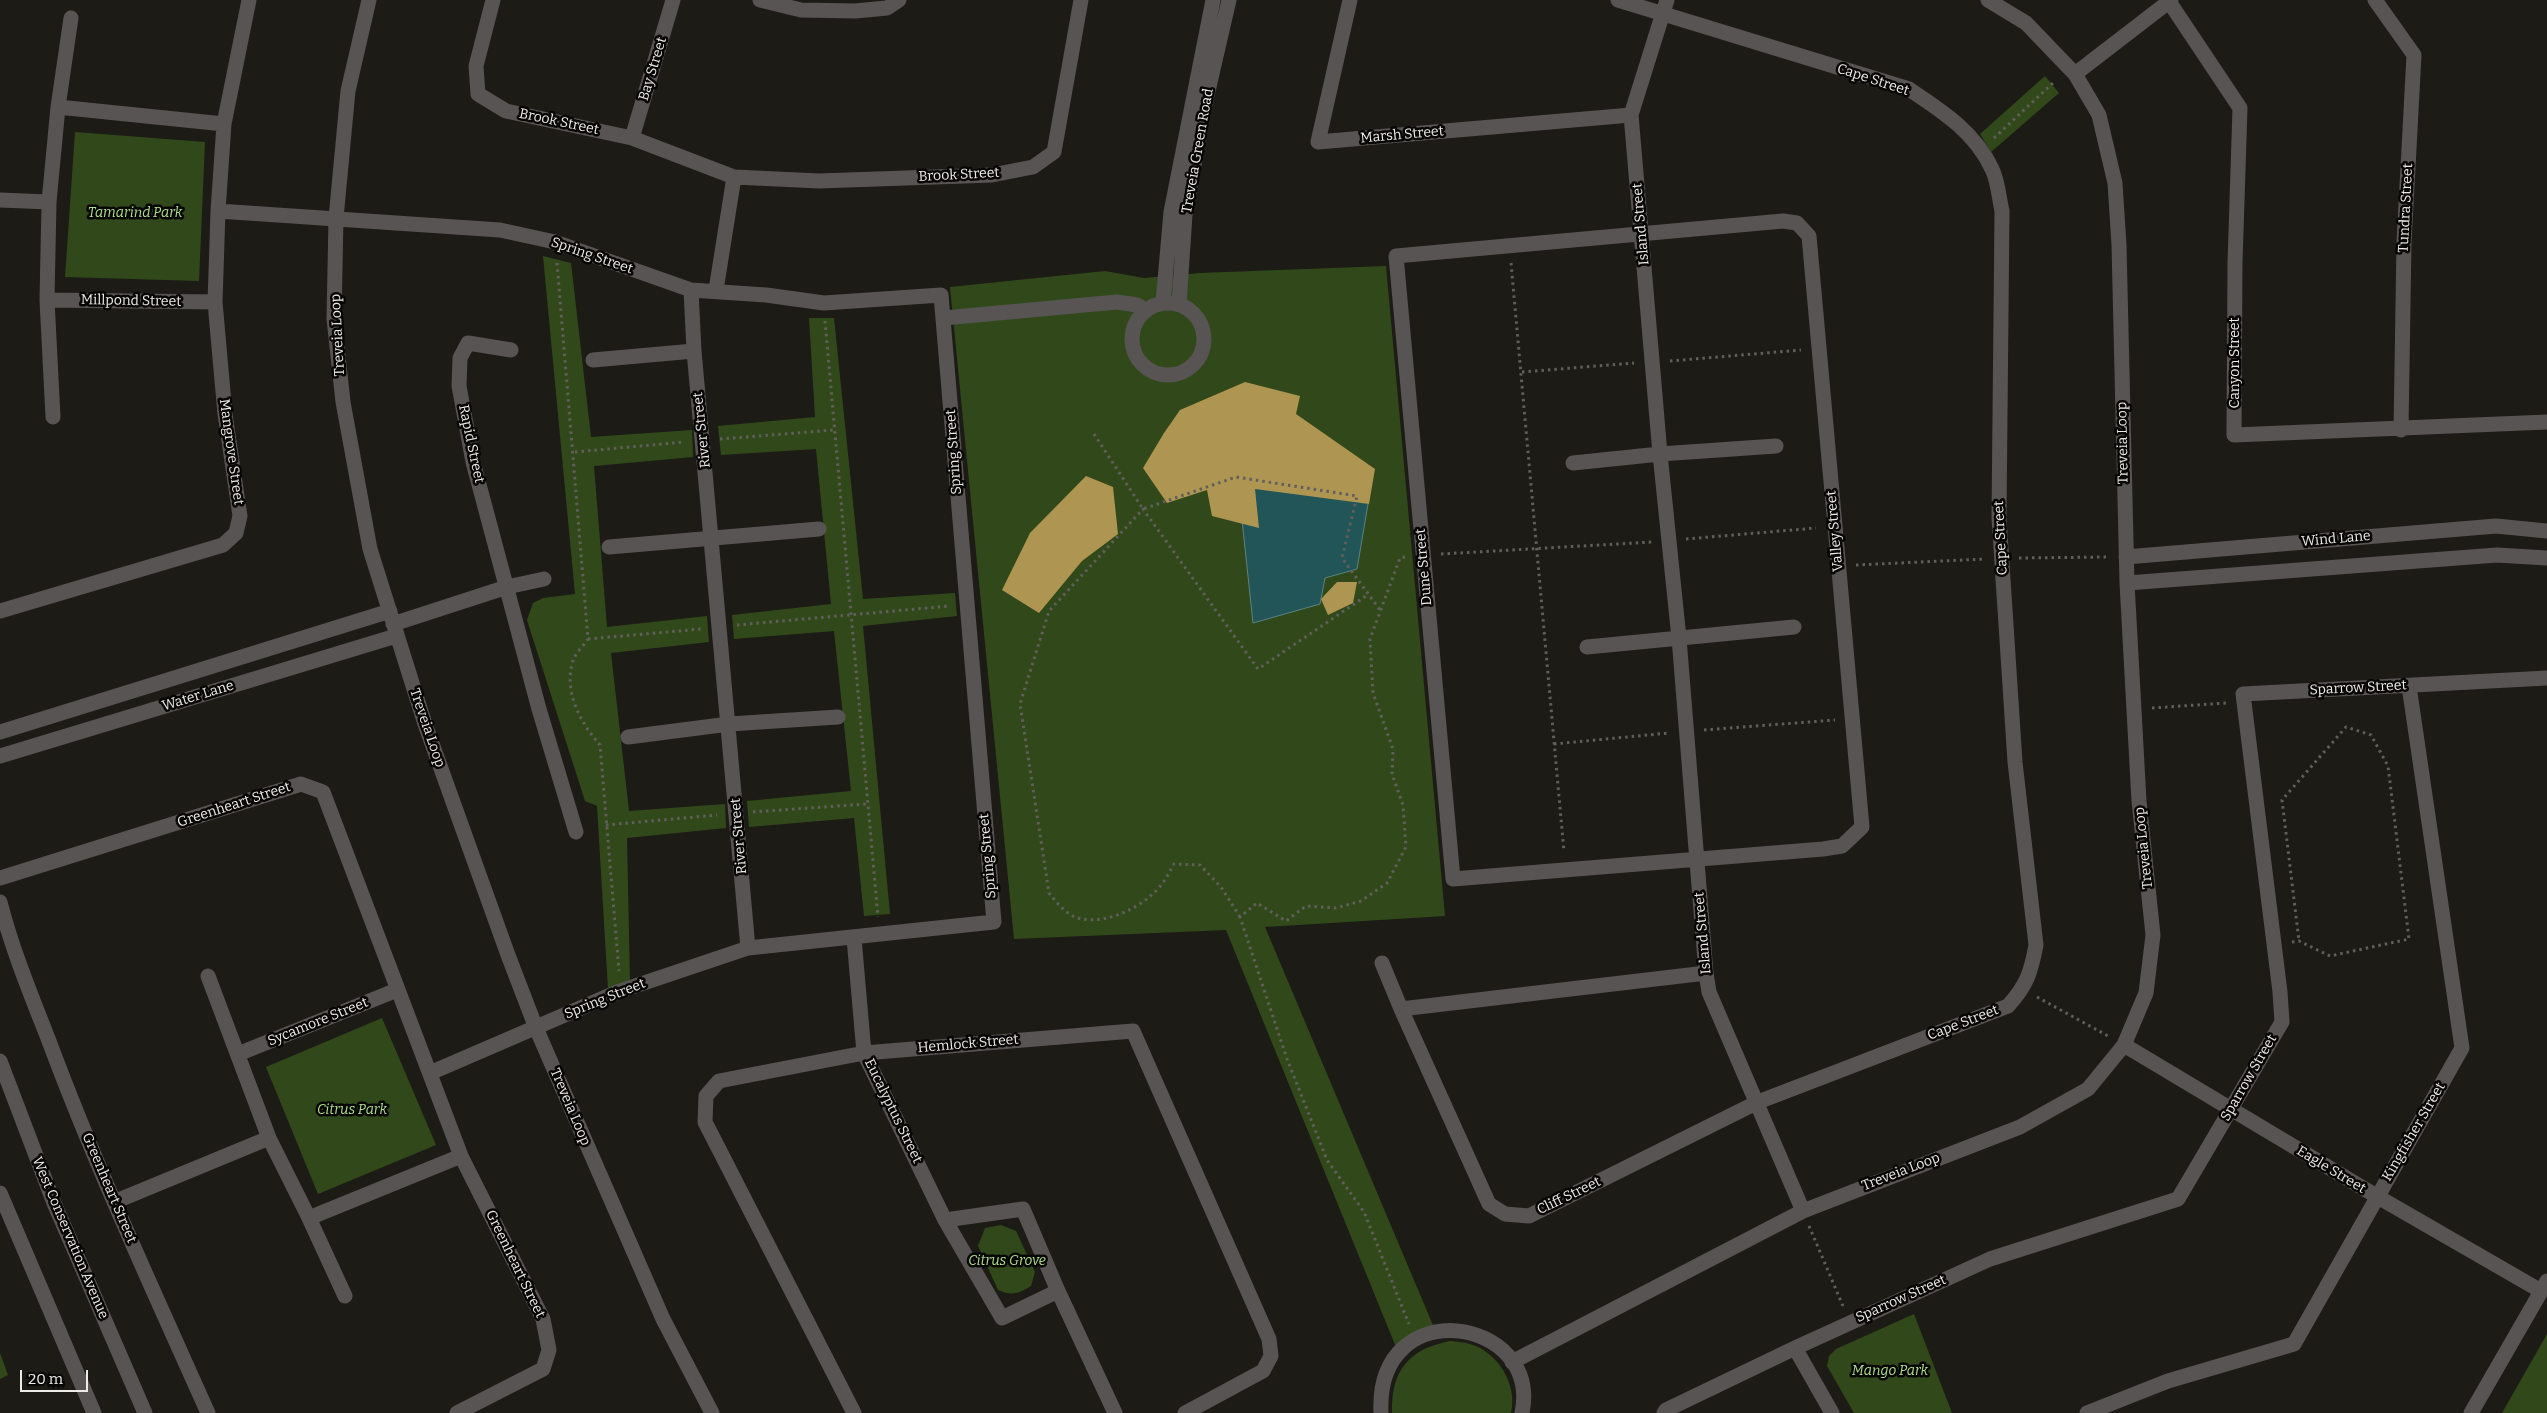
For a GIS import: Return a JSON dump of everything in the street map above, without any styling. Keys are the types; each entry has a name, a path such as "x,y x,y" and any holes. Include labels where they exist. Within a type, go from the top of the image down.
{"street":[{"name":"Mangrove Street","path":"0,611 223,545 236,533 240,516 225,414 215,302 218,211 224,124 249,0"},
{"name":"Treveia Loop","path":"369,0 348,91 336,218 334,319 342,402 370,549 442,771 536,1028 663,1319 712,1413"},
{"name":"Brook Street","path":"493,0 476,66 478,94 506,110 632,138 734,177 819,180 992,175 1033,167 1054,152 1081,0"},
{"name":"Bay Street","path":"632,138 674,0"},
{"path":"760,0 802,10 855,11 887,8 899,0"},
{"name":"Treveia Green Road","path":"1163,303 1171,212 1213,0"},
{"name":"Treveia Green Road","path":"1179,304 1186,215 1205,104 1229,0"},
{"name":"Marsh Street","path":"1350,0 1318,142 1632,115"},
{"path":"1618,0 1662,15"},
{"name":"Island Street","path":"1667,0 1632,115 1660,454 1679,638 1706,972 1709,992 1803,1210"},
{"name":"Treveia Loop","path":"1512,1362 1803,1210 2020,1127 2088,1089 2124,1045 2146,993 2153,935 2139,801 2127,584 2119,245 2115,183 2099,114 2072,71 2026,23 1988,0"},
{"path":"2072,71 2170,0"},
{"name":"Canyon Street","path":"2170,0 2240,108 2235,263 2234,435 2401,430 2547,422"},
{"name":"Tundra Street","path":"2375,0 2414,55 2404,242 2401,430"},
{"name":"Cape Street","path":"1662,15 1909,89 1942,111 1975,140 1993,170 2002,211 1999,518 2015,762 2036,945 2030,973 2023,989 2008,1006 1758,1102"},
{"path":"53,417 48,300 49,202 58,107 71,18"},
{"path":"58,107 224,124"},
{"path":"716,290 734,177"},
{"path":"0,200 49,202"},
{"path":"218,211 336,218"},
{"name":"Spring Street","path":"336,218 500,230 555,242 691,290 716,290 824,303 941,295 994,922 748,948 620,991 536,1028"},
{"name":"Valley Street","path":"1642,235 1783,221 1797,223 1809,236 1853,719 1862,826 1842,846 1696,860"},
{"name":"Dune Street","path":"1642,235 1396,256 1453,880 1696,860"},
{"name":"River Street","path":"691,290 694,351 721,627 748,948"},
{"name":"Millpond Street","path":"48,300 215,302"},
{"path":"944,318 1108,302 1137,305 1146,310"},
{"path":"1163,303 1179,304 1189,309 1198,318 1203,328 1202,352 1195,362 1175,374 1163,374 1152,371 1136,354 1133,342 1134,330 1138,319 1146,310 1163,303"},
{"name":"Rapid Street","path":"511,350 468,343 460,358 459,386 473,462 539,709 576,832"},
{"path":"593,360 694,351"},
{"path":"1573,463 1660,454 1776,446"},
{"name":"Wind Lane","path":"2126,557 2496,526 2547,531"},
{"path":"609,547 820,529"},
{"name":"Wind Lane","path":"2127,584 2497,556 2547,558"},
{"path":"393,623 507,587 544,579"},
{"name":"Water Lane","path":"0,732 393,623"},
{"name":"Water Lane","path":"0,756 393,623"},
{"path":"1587,647 1794,627"},
{"name":"Sparrow Street","path":"1664,1413 1666,1410 1794,1348 1990,1259 2178,1199 2282,1022 2280,992 2243,694 2547,678"},
{"name":"Kingfisher Street","path":"2087,1413 2168,1380 2294,1344 2462,1048 2409,686"},
{"path":"628,737 729,724 838,717"},
{"name":"Greenheart Street","path":"0,878 301,784 323,792 461,1156 543,1319 549,1350 543,1369 457,1413"},
{"name":"Greenheart Street","path":"0,902 8,933 62,1077 114,1202 208,1413"},
{"name":"Eucalyptus Street","path":"854,938 864,1053 945,1220 1002,1318 1058,1290"},
{"name":"Cliff Street","path":"1382,963 1489,1204 1506,1214 1529,1216 1758,1102"},
{"path":"1401,1009 1706,972"},
{"path":"208,976 269,1138 345,1296"},
{"name":"Sycamore Street","path":"238,1054 397,990"},
{"path":"430,1073 536,1028"},
{"name":"Hemlock Street","path":"854,1413 704,1122 706,1096 719,1081 864,1053 1133,1031 1269,1339 1271,1356 1263,1371 1185,1413"},
{"name":"Eagle Street","path":"2124,1045 2378,1197 2544,1286"},
{"name":"West Conservation Avenue","path":"0,1061 54,1203 145,1413"},
{"path":"114,1202 269,1138"},
{"path":"309,1218 461,1156"},
{"path":"0,1193 94,1413"},
{"path":"945,1220 1023,1209 1115,1413"},
{"path":"2472,1413 2544,1286"},
{"path":"1381,1413 1380,1393 1386,1372 1398,1353 1415,1339 1435,1331 1458,1329 1478,1334 1497,1345 1512,1362 1519,1376 1523,1392 1522,1413"},
{"path":"1794,1348 1832,1413"}],"path":[{"path":"1981,150 2072,71"},
{"path":"555,242 574,443 588,639 575,658 570,683 574,704 588,731 600,745 620,991"},
{"path":"1510,246 1565,870"},
{"path":"824,303 850,614 880,935"},
{"path":"1094,434 1143,509 1258,669 1369,594"},
{"path":"1240,917 1221,887 1200,865 1174,864 1162,885 1136,907 1106,918 1082,919 1064,910 1049,893 1020,704 1049,610 1143,509 1236,477 1357,496 1342,558 1380,610"},
{"path":"588,639 966,605"},
{"path":"2134,710 2244,702"},
{"path":"2346,727 2371,736 2388,766 2409,939 2330,956 2299,941 2282,800 2346,727"},
{"path":"2023,989 2124,1045"},
{"path":"1803,1210 1850,1322"}],"green space":[{"path":"2045,76 2059,93 1991,152 1980,134"},
{"name":"Tamarind Park","path":"75,132 205,142 199,281 65,277"},
{"path":"543,256 571,263 591,437 692,430 693,457 594,466 607,627 707,616 709,642 611,653 629,811 725,804 726,828 627,838 630,982 608,989 597,806 585,801 527,620 533,603 543,598 575,594"},
{"path":"1386,266 1445,916 1265,927 1435,1330 1398,1352 1226,930 1014,939 950,287 1105,271 1144,278 1200,273"},
{"path":"809,318 834,318 863,599 955,593 957,616 863,626 890,914 864,916 854,818 749,827 747,801 851,791 834,631 734,639 732,615 831,604 816,449 721,455 718,426 815,417"},
{"name":"Citrus Park","path":"382,1018 436,1145 318,1194 266,1067"},
{"name":"Citrus Grove","path":"1001,1225 1016,1231 1035,1272 1031,1286 1015,1293 998,1290 978,1246 985,1228"},
{"name":"Mango Park","path":"1914,1314 1952,1413 1854,1413 1827,1366 1829,1356 1836,1349"},
{"path":"2547,1334 2547,1413 2502,1413"},
{"path":"1450,1341 1468,1343 1480,1348 1497,1362 1504,1371 1508,1381 1512,1402 1511,1413 1392,1413 1395,1385 1399,1373 1405,1364 1413,1356 1424,1350"},
{"path":"0,1353 8,1375 0,1379"}],"water":[{"path":"1251,476 1370,492 1357,569 1325,578 1320,604 1253,623 1242,520"}],"building":[{"path":"1245,382 1300,396 1296,414 1375,469 1369,504 1255,489 1259,528 1212,516 1207,490 1167,503 1143,468 1164,433 1180,410"},
{"path":"1086,476 1113,487 1118,534 1082,561 1039,613 1002,590 1030,533"},
{"path":"1337,582 1357,582 1353,603 1328,615 1321,599"}]}
